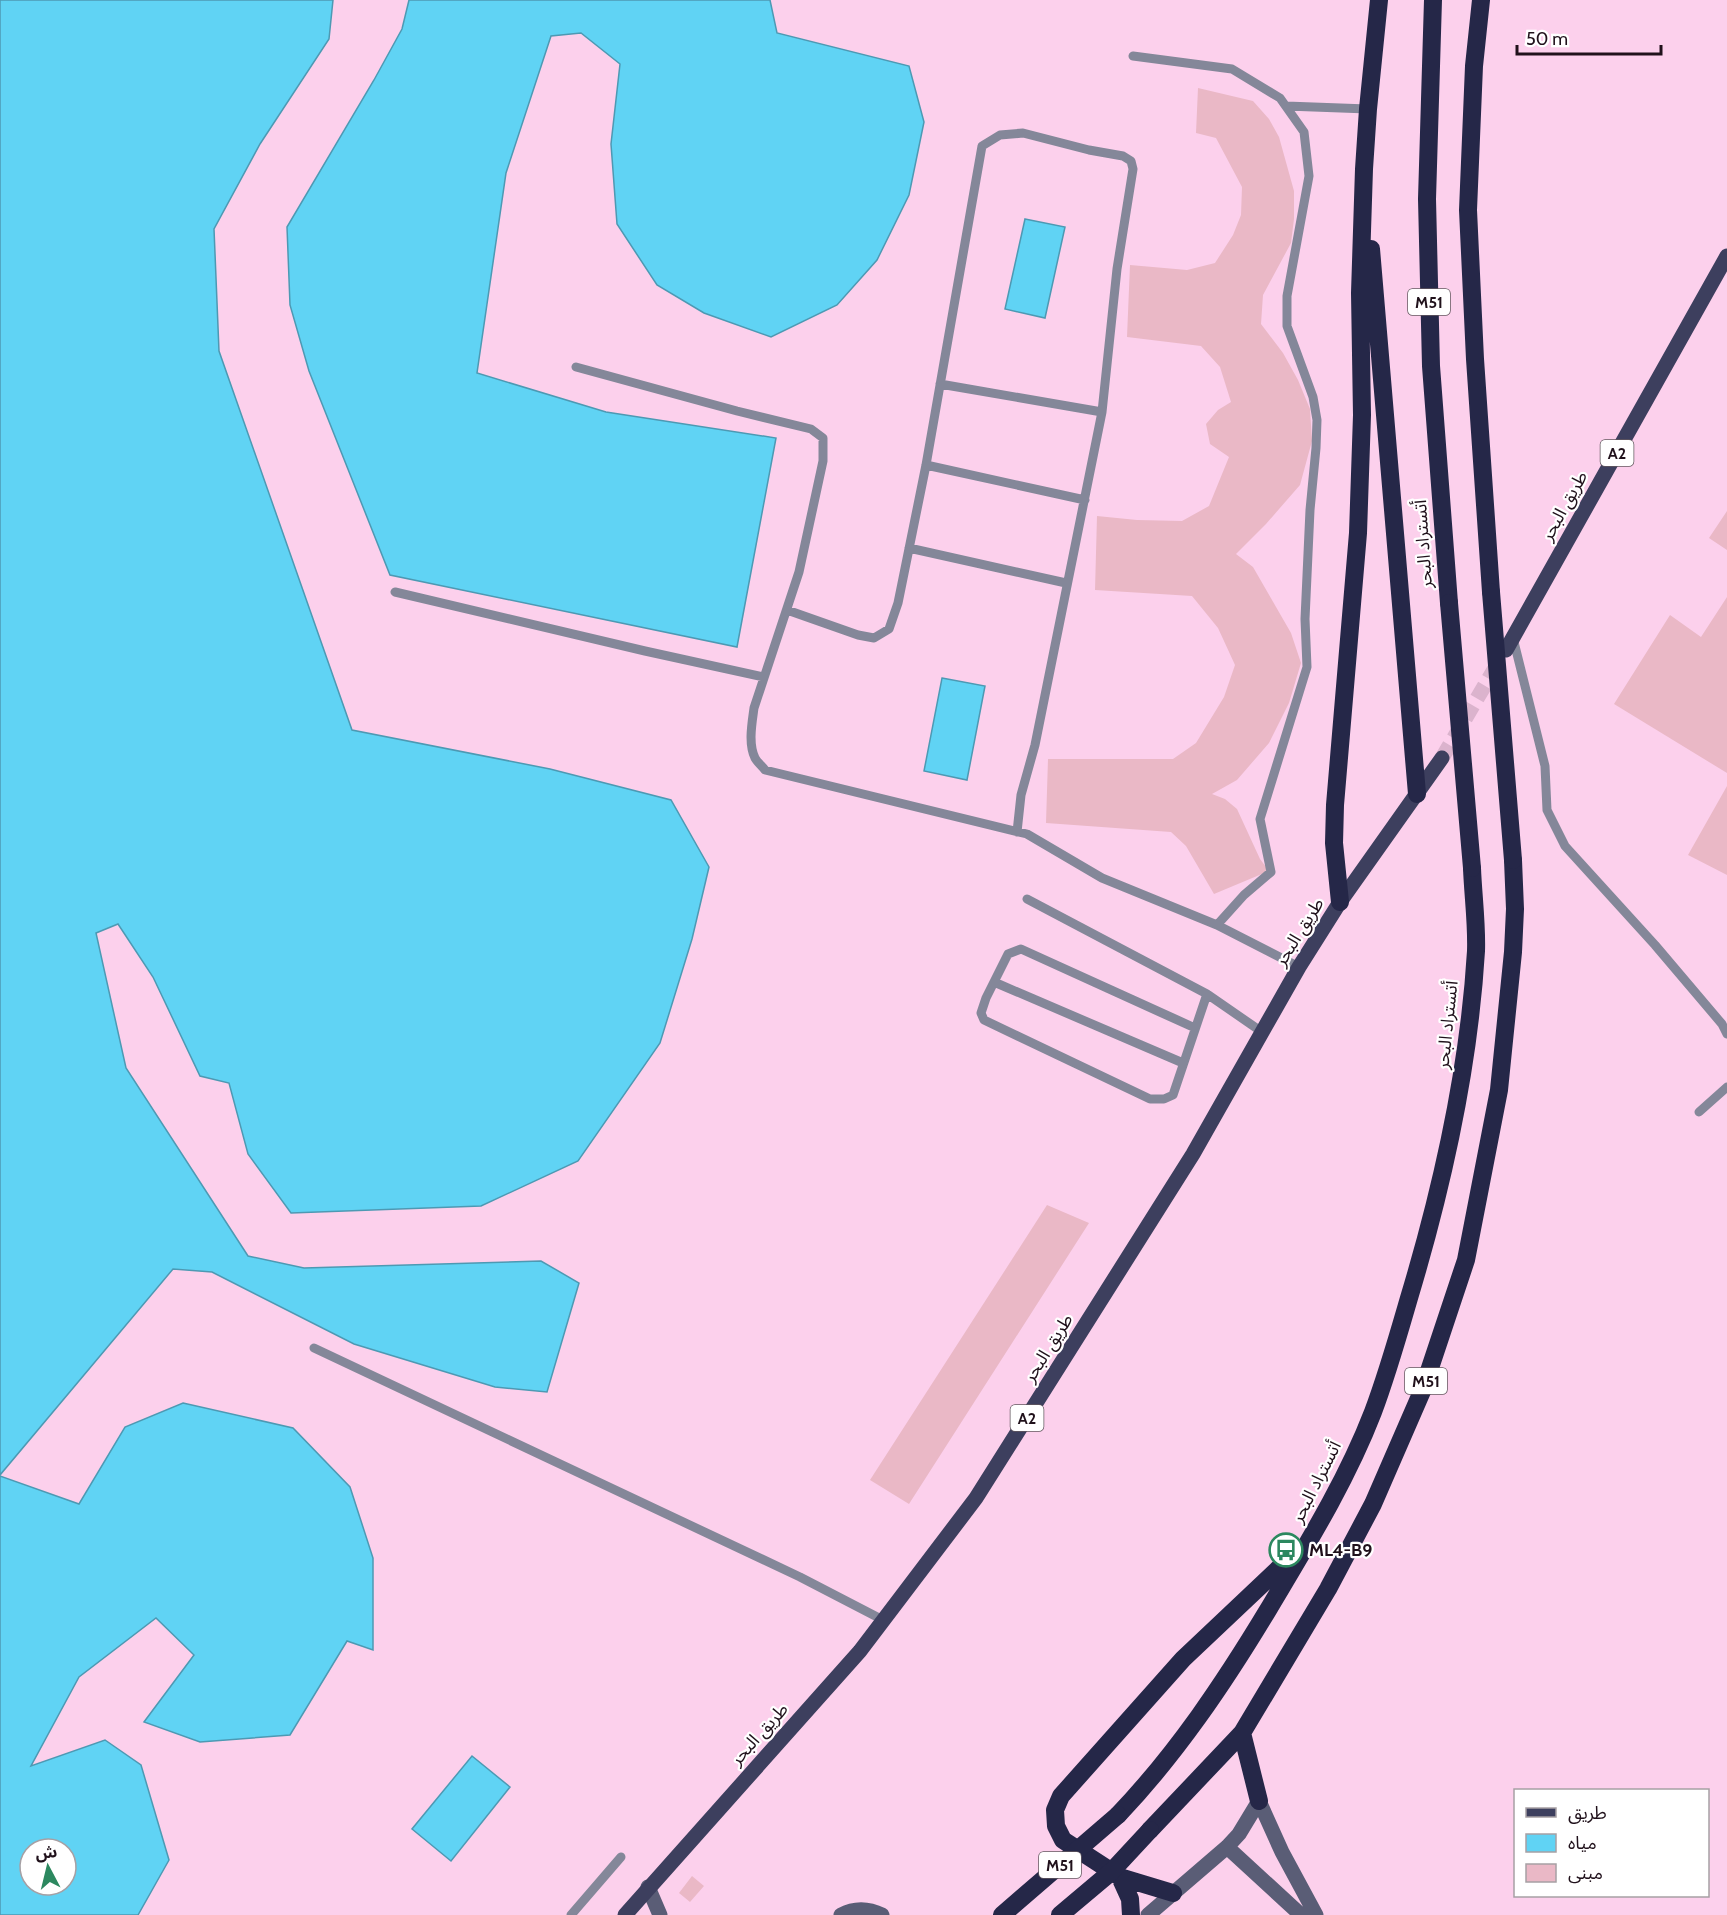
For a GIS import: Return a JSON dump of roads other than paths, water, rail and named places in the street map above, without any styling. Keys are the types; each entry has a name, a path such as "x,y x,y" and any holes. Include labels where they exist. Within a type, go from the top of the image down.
{"highway":[{"path":"1340,902 1334,843 1335,805 1358,533 1362,416 1360,293 1364,169 1379,0"},
{"name":"أتستراد البحر","path":"1002,1915 1118,1815 1152,1780 1232,1670 1328,1510 1372,1414 1390,1364 1431,1224 1463,1076 1476,949 1472,868 1431,366 1427,199 1433,0"},
{"name":"M51","path":"1060,1915 1111,1872 1242,1733 1328,1589 1373,1504 1423,1389 1466,1260 1499,1090 1515,909 1475,359 1468,210 1474,66 1481,0"},
{"path":"1364,169 1417,794"},
{"path":"1173,1893 1119,1877 1063,1840 1056,1826 1055,1810 1061,1796 1183,1659 1311,1538"},
{"path":"1242,1733 1259,1801"},
{"path":"1119,1877 1130,1899 1131,1915"}],"main road":[{"name":"طريق البحر","path":"1509,644 1727,256"},
{"name":"طريق البحر","path":"625,1915 860,1651 976,1498 1193,1154 1299,967 1340,902 1442,758"}],"street":[{"path":"1148,1915 1227,1847 1250,1819 1259,1801"},
{"path":"1259,1801 1282,1852 1316,1915"},
{"path":"1227,1847 1301,1915"},
{"path":"648,1887 660,1915"},
{"path":"841,1915 856,1910 866,1910 882,1915"}],"lane":[{"path":"1133,56 1232,69 1280,98 1304,132 1309,176 1287,296 1287,326 1313,397 1317,420 1305,619 1307,667 1260,819 1271,872 1244,895 1217,925"},
{"path":"1286,106 1368,109"},
{"path":"787,610 858,635 874,638 889,629 898,603 926,465 982,146 1000,135 1023,133 1123,156 1131,161 1133,169 1117,269 1102,412 1035,745 1021,795 1017,832"},
{"path":"576,367 811,429 823,438 823,461 800,572 754,708 751,724 755,759 765,770 1027,834 1102,878 1217,925 1299,967"},
{"path":"940,384 1102,412"},
{"path":"926,465 1085,500"},
{"path":"909,548 1066,583"},
{"path":"395,592 764,677"},
{"path":"1509,644 1545,766 1547,810 1565,846 1655,945 1722,1024 1727,1034"},
{"path":"1027,899 1207,994 1262,1032"},
{"path":"1195,1028 1021,949 1008,954 981,1013 984,1020 1150,1099 1164,1099 1173,1095 1207,994"},
{"path":"994,982 1183,1063"},
{"path":"1699,1112 1727,1087"},
{"path":"314,1348 800,1577 883,1620"},
{"path":"571,1915 621,1857"}],"water":[{"path":"0,0 333,0 329,39 260,144 214,229 219,351 352,730 550,769 671,800 709,867 692,939 660,1043 578,1161 481,1206 291,1213 248,1154 229,1083 200,1076 153,977 118,924 96,933 126,1068 248,1256 304,1268 541,1261 579,1283 547,1392 495,1387 354,1344 212,1272 173,1269 0,1475"},
{"path":"409,0 770,0 777,33 909,66 924,122 909,195 877,260 837,305 771,337 704,313 657,285 617,224 611,144 620,64 581,33 551,36 506,173 477,373 606,412 776,438 737,647 390,575 309,371 290,305 287,227 402,29"},
{"path":"1025,219 1065,227 1045,318 1005,309"},
{"path":"942,678 985,686 967,780 924,771"},
{"path":"183,1403 293,1428 350,1487 373,1558 373,1650 347,1641 290,1735 200,1742 144,1722 194,1655 156,1618 79,1677 31,1766 105,1740 141,1765 169,1860 138,1915 0,1915 0,1476 79,1504 125,1427"},
{"path":"472,1756 510,1787 451,1861 412,1829"}],"tunnel":[{"path":"1442,758 1498,663"}],"place":[{"name":"ML4-B9","path":"1286,1550"}]}
